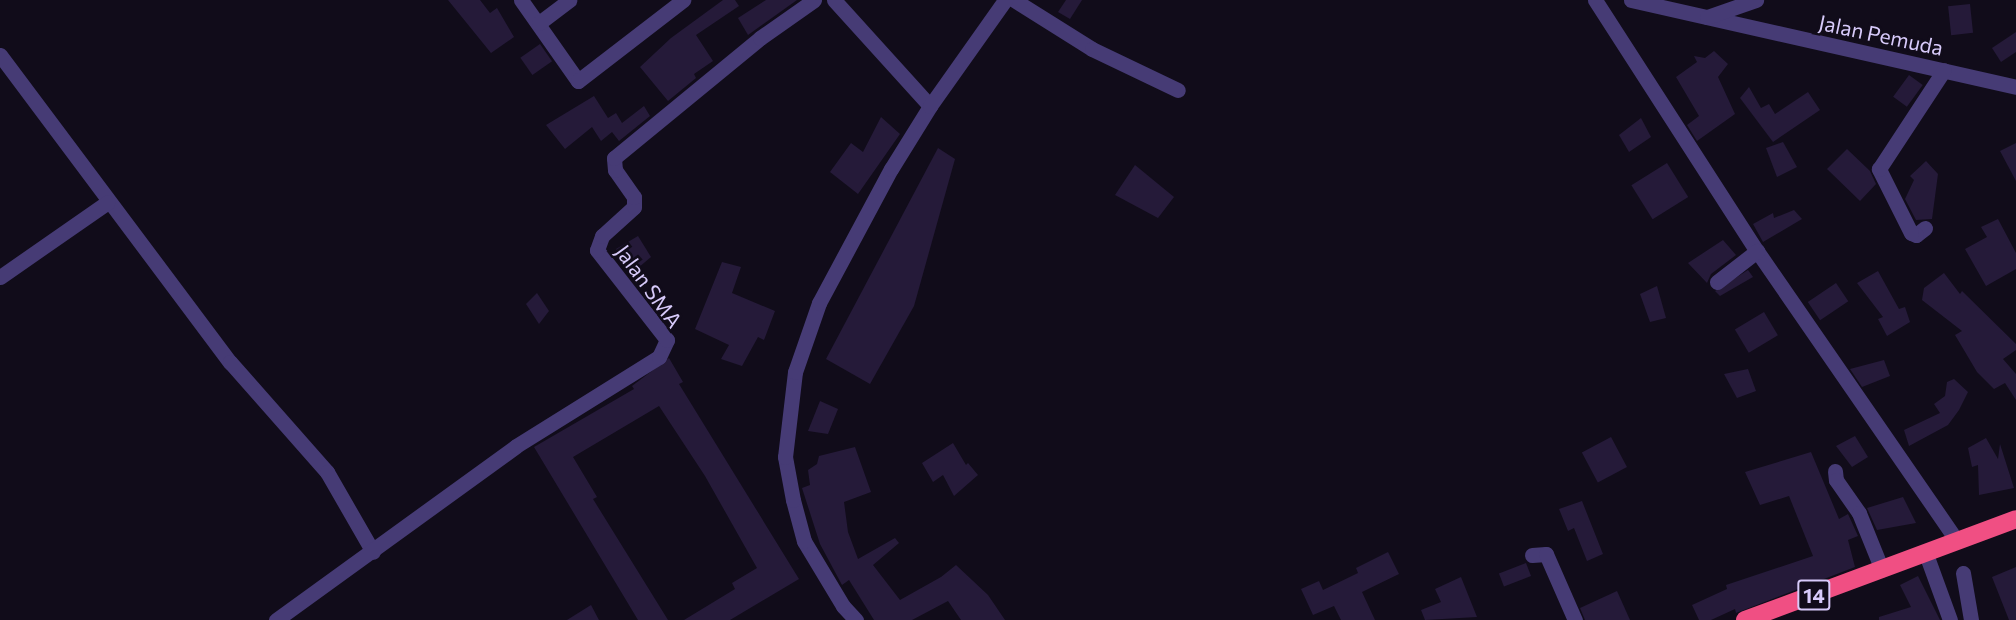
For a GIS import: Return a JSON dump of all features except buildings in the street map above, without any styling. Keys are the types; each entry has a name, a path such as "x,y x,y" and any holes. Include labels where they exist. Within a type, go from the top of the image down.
{"highway":[{"name":"14","path":"1745,620 1777,614 1956,540 2016,519"}],"street":[{"path":"521,0 578,81 683,0"},
{"path":"539,23 569,0"},
{"name":"Jalan SMA","path":"276,620 373,552 516,446 659,357 667,340 597,250 602,237 634,207 634,197 615,170 614,158 760,38 814,0"},
{"path":"834,0 930,106"},
{"path":"856,620 843,606 804,541 785,457 787,416 795,372 819,303 930,106 1005,0"},
{"path":"1014,0 1092,50 1178,90"},
{"path":"1595,0 1757,251 1956,540"},
{"name":"Jalan Pemuda","path":"1631,0 2016,87"},
{"path":"1707,17 1756,0"},
{"path":"0,55 230,362 327,472 373,552"},
{"path":"1925,228 1916,235 1911,233 1879,169 1944,70"},
{"path":"0,277 108,202"},
{"path":"1717,282 1757,251"},
{"path":"1835,471 1836,480 1859,513 1882,570"},
{"path":"1532,555 1546,554 1575,620"},
{"path":"1926,554 1950,620"},
{"path":"1963,573 1971,620"}]}
